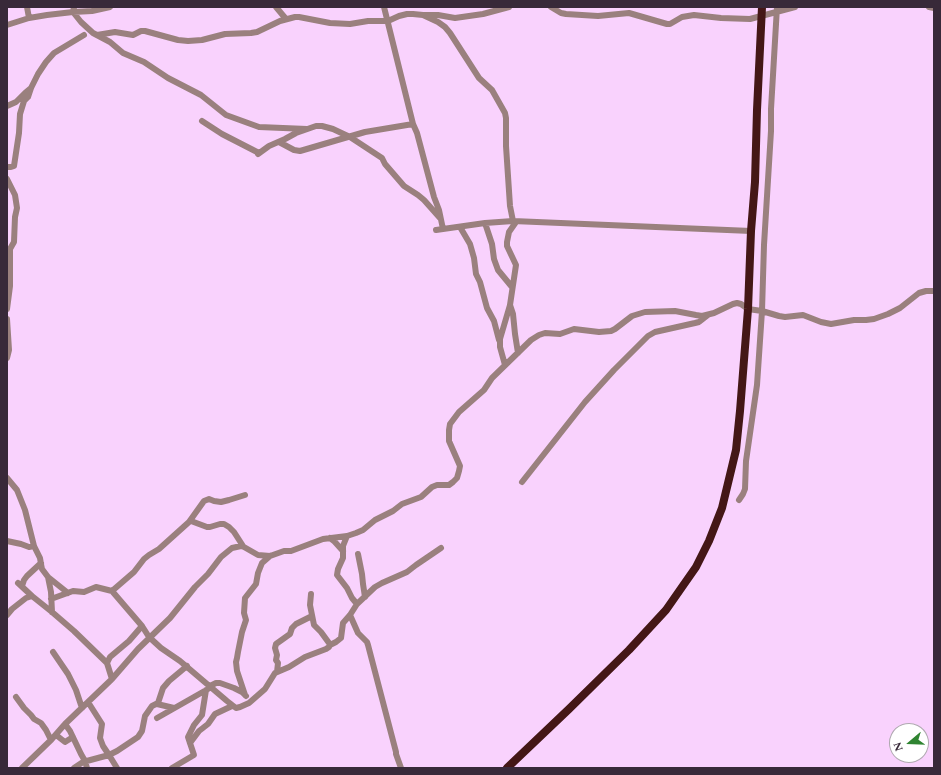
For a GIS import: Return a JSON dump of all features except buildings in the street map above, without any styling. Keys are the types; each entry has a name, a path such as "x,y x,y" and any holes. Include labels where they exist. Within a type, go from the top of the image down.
{"highway":[{"path":"507,768 629,650 666,610 696,567 709,541 722,508 736,450 748,309 762,7"}],"street":[{"path":"27,7 29,18"},
{"path":"7,25 29,18 72,9 92,11 110,7"},
{"path":"276,7 286,19"},
{"path":"384,7 413,124 417,133 443,229"},
{"path":"97,35 115,32 132,35 145,31 178,40 188,41 202,40 225,34 257,32 280,21 299,17 317,21 347,24 368,21 388,21 407,14 438,15 455,18 483,14 509,7"},
{"path":"551,7 561,13 566,14 598,16 629,13 667,24 670,24 682,17 694,15 750,19 777,10 795,7"},
{"path":"928,7 934,8"},
{"path":"72,9 88,29 110,42 123,53 144,62 168,78 201,95 226,115 259,127 307,129"},
{"path":"739,500 745,489 746,461 757,385 777,10"},
{"path":"423,15 445,27 479,78 492,90 505,112 510,206 515,221 506,242 516,265 510,305 501,333 500,343"},
{"path":"7,167 14,166 20,114 24,102 28,97 38,74 50,57 58,50 84,35"},
{"path":"7,106 16,102 31,88"},
{"path":"202,121 226,137 259,154 269,146 307,129 322,126 333,129 350,137 382,158 385,164 402,184 424,200 441,220"},
{"path":"278,142 294,150 300,151 365,132 413,124"},
{"path":"7,179 17,208 15,217 14,242 10,249 10,286 7,309"},
{"path":"436,230 515,221 751,231"},
{"path":"485,224 492,244 494,259 498,270 512,287"},
{"path":"460,227 470,244 476,274 481,284 487,308 494,321 505,365"},
{"path":"249,703 238,673 236,662 242,632 246,622 244,613 245,598 256,584 262,563 270,556 284,551 291,551 314,542 347,536 363,530 375,520 402,504 419,497 432,487 437,485 449,485 453,482 460,471 460,466 449,441 450,424 459,412 484,390 492,378 535,337 545,333 560,334 574,329 599,332 611,331 632,316 650,311 675,311 702,316 737,303 742,304 748,309 779,316 786,317 803,315 831,324 854,320 871,320 900,308 919,293 926,290 934,291"},
{"path":"510,305 513,314 518,353"},
{"path":"522,482 585,402 648,336 655,332 699,322 709,314"},
{"path":"7,318 9,350 7,358"},
{"path":"7,478 18,491 26,513 34,546 40,558 42,569 48,577 68,593"},
{"path":"112,592 134,572 144,559 159,549 190,521 204,501 209,499 221,502 245,495"},
{"path":"190,521 207,527 224,524 234,532 243,546 258,555 270,556"},
{"path":"347,536 336,575 347,588 357,604"},
{"path":"330,538 343,551"},
{"path":"7,541 29,547 34,546"},
{"path":"22,768 112,679 149,637 170,618 221,557 233,548 243,546"},
{"path":"51,599 68,593 84,592 96,587 112,592 142,626 149,637 161,648 187,666 209,688 236,708 249,703 266,689 273,675 277,672 311,654 326,649 341,638 342,624 357,604 382,582 407,572 441,548"},
{"path":"358,554 365,596"},
{"path":"41,563 27,576 24,582 20,584 74,631 107,663 112,679"},
{"path":"48,577 52,592 52,612"},
{"path":"311,594 310,605 314,625 322,632 330,645"},
{"path":"7,615 26,598 32,596"},
{"path":"350,615 358,633 367,642 401,768"},
{"path":"277,672 277,655 274,648 276,644 290,634 292,628 296,624 312,616"},
{"path":"107,663 110,658 142,626"},
{"path":"53,652 68,674 76,690 82,708"},
{"path":"74,768 82,762 117,751 138,737 142,731 145,716 152,706 157,704 160,700 163,688 187,666"},
{"path":"157,718 216,683 234,688 245,695"},
{"path":"172,768 194,756 188,737 194,725 202,715 209,688"},
{"path":"16,697 33,718 41,723 51,740"},
{"path":"88,702 102,724 100,739 117,768"},
{"path":"157,704 174,708"},
{"path":"190,743 208,724 215,714 232,706"},
{"path":"65,724 70,731 87,768"},
{"path":"56,735 64,742 73,737"}]}
